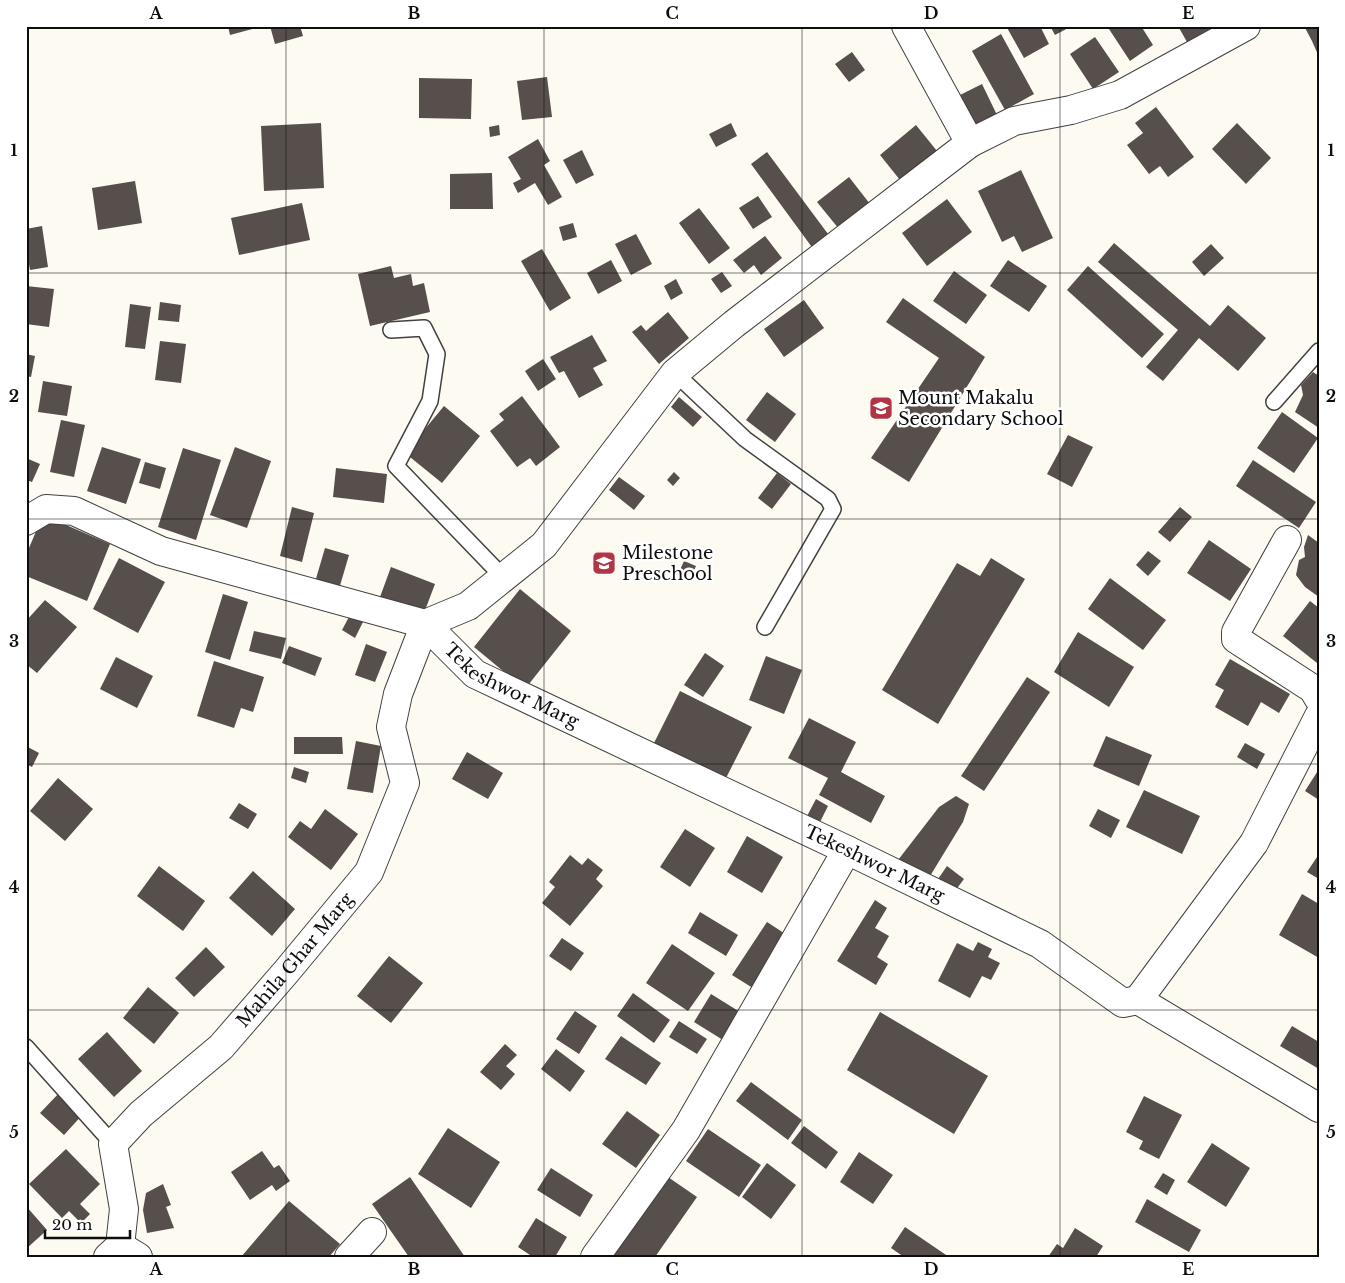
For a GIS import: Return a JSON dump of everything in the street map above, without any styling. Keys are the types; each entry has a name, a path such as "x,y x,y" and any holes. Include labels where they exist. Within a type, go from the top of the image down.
{"street":[{"path":"906,26 970,143"},
{"path":"26,521 46,508 74,511 161,552 425,624 468,606 544,545 675,373 734,324 970,143 1014,121 1071,110 1120,95 1246,26"},
{"path":"1287,540 1236,632 1236,639 1313,690 1319,699"},
{"name":"Tekeshwor Marg","path":"425,624 475,674 847,850 1040,944 1123,1004 1138,1000 1319,1108"},
{"name":"Mahila Ghar Marg","path":"113,1144 141,1114 221,1047 369,872 405,783 391,727 398,694 425,624"},
{"path":"1138,1000 1254,844 1319,716"},
{"path":"595,1257 686,1130 847,850"},
{"path":"113,1144 124,1209 122,1253"},
{"path":"349,1257 372,1232"}],"lane":[{"path":"391,330 424,328 436,354 430,401 396,466 504,577"},
{"path":"1274,402 1319,351"},
{"path":"675,373 745,439 828,499 833,509 765,627"},
{"path":"26,1047 113,1144"}],"building":[{"path":"228,26 260,26 260,27 230,35"},
{"path":"270,26 300,26 303,36 275,44"},
{"path":"1006,26 1040,26 1049,44 1024,58"},
{"path":"1050,26 1072,26 1055,35"},
{"path":"1107,26 1141,26 1153,45 1130,61"},
{"path":"1178,26 1215,26 1187,42"},
{"path":"1304,26 1319,26 1319,57 1312,41"},
{"path":"1001,34 1034,94 1005,110 972,51"},
{"path":"1095,37 1119,72 1093,89 1070,54"},
{"path":"852,52 865,70 849,82 835,64"},
{"path":"547,77 552,117 522,120 517,81"},
{"path":"419,78 472,79 471,119 419,118"},
{"path":"982,84 997,115 975,125 960,95"},
{"path":"1156,107 1194,157 1168,177 1160,166 1149,174 1127,145 1143,133 1135,123"},
{"path":"321,123 324,188 264,191 261,126"},
{"path":"731,123 737,136 716,147 709,134"},
{"path":"1237,123 1271,158 1246,184 1212,149"},
{"path":"499,125 500,135 490,137 489,127"},
{"path":"916,125 937,151 900,180 880,155"},
{"path":"538,139 550,161 544,165 562,197 548,205 535,183 518,193 513,183 521,179 508,157"},
{"path":"582,150 594,175 576,184 563,160"},
{"path":"767,152 831,238 814,250 751,164"},
{"path":"1021,170 1053,238 1022,252 1014,236 1002,242 978,191"},
{"path":"492,173 493,209 450,209 450,174"},
{"path":"849,177 870,204 839,229 817,202"},
{"path":"135,181 142,223 98,230 92,188"},
{"path":"758,196 772,217 753,229 739,208"},
{"path":"947,199 972,232 927,266 902,233"},
{"path":"302,203 310,240 239,255 231,218"},
{"path":"699,208 730,248 709,264 679,223"},
{"path":"573,223 577,237 563,241 559,227"},
{"path":"42,226 48,267 30,270 26,247 26,229"},
{"path":"636,234 652,264 631,275 615,244"},
{"path":"765,236 782,258 761,275 754,265 744,273 733,260"},
{"path":"1114,243 1210,326 1228,305 1266,338 1238,371 1199,338 1163,381 1146,367 1178,330 1098,262"},
{"path":"1211,244 1224,258 1204,276 1192,262"},
{"path":"542,249 571,298 550,311 521,261"},
{"path":"611,260 622,281 598,294 587,273"},
{"path":"1008,260 1047,286 1029,312 990,286"},
{"path":"391,266 394,278 411,274 413,286 424,283 430,312 370,326 358,274"},
{"path":"1088,266 1164,334 1142,358 1067,290"},
{"path":"954,271 987,295 966,324 933,301"},
{"path":"722,272 732,286 721,293 711,279"},
{"path":"676,279 683,293 671,300 664,286"},
{"path":"26,286 54,289 49,327 26,324"},
{"path":"903,298 985,357 909,482 871,458 939,358 886,322"},
{"path":"804,300 824,328 784,357 764,329"},
{"path":"160,302 181,305 179,322 158,320"},
{"path":"130,304 151,307 145,349 125,347"},
{"path":"668,312 689,338 659,364 632,332 641,325 646,331"},
{"path":"592,335 607,361 593,368 603,385 579,398 564,371 559,373 550,357"},
{"path":"160,341 186,344 181,383 155,380"},
{"path":"26,354 35,356 31,377 26,376"},
{"path":"543,359 556,379 538,391 525,371"},
{"path":"1313,372 1319,376 1319,428 1295,412 1303,395 1301,385"},
{"path":"43,381 72,386 67,416 38,412"},
{"path":"767,392 796,414 775,442 746,420"},
{"path":"522,396 560,447 536,466 530,458 517,467 490,431 504,420 499,414"},
{"path":"679,397 702,417 693,427 671,407"},
{"path":"444,406 480,436 442,483 405,453"},
{"path":"1282,412 1318,438 1294,473 1257,448"},
{"path":"61,420 85,425 74,477 50,472"},
{"path":"1068,435 1093,447 1072,487 1047,474"},
{"path":"102,447 141,459 126,504 87,491"},
{"path":"235,447 271,461 247,528 210,515"},
{"path":"183,448 221,460 196,540 158,527"},
{"path":"26,458 40,464 32,482 26,480"},
{"path":"1253,460 1316,502 1299,528 1236,486"},
{"path":"145,462 166,468 160,489 139,483"},
{"path":"336,468 387,474 384,503 333,497"},
{"path":"674,472 680,478 673,486 667,480"},
{"path":"777,473 791,484 772,509 758,498"},
{"path":"619,477 645,496 634,510 609,490"},
{"path":"292,507 314,513 302,562 280,556"},
{"path":"1180,507 1192,517 1170,542 1158,532"},
{"path":"43,515 110,544 87,601 26,576 26,555"},
{"path":"1308,535 1319,543 1319,597 1305,587 1296,575 1299,560 1305,557 1304,547"},
{"path":"1209,540 1251,569 1230,601 1187,573"},
{"path":"325,548 349,555 339,589 315,582"},
{"path":"1148,551 1161,561 1148,576 1136,565"},
{"path":"119,558 165,582 138,633 93,609"},
{"path":"991,558 1025,579 938,724 882,690 957,563 980,576"},
{"path":"684,561 696,566 692,575 680,570"},
{"path":"391,567 435,584 424,613 380,597"},
{"path":"1110,578 1166,620 1143,650 1088,609"},
{"path":"520,589 571,631 525,689 474,647"},
{"path":"223,594 248,602 230,660 205,652"},
{"path":"45,600 77,627 37,673 26,664 26,621"},
{"path":"1310,601 1319,608 1319,661 1317,663 1283,636"},
{"path":"350,615 363,622 355,638 342,630"},
{"path":"254,631 286,638 281,659 249,651"},
{"path":"1078,632 1134,667 1109,707 1054,672"},
{"path":"366,644 387,652 375,682 355,675"},
{"path":"289,646 322,658 315,676 282,663"},
{"path":"705,653 724,666 703,697 684,685"},
{"path":"766,656 802,670 784,714 749,700"},
{"path":"116,657 153,676 137,708 100,689"},
{"path":"1230,659 1290,694 1279,713 1261,702 1248,726 1215,707 1224,690 1215,685"},
{"path":"214,661 264,677 253,712 241,708 234,728 197,716"},
{"path":"1027,677 1050,692 984,791 961,776"},
{"path":"680,691 752,727 725,780 654,743"},
{"path":"809,718 856,742 841,772 885,796 871,823 819,795 828,778 788,758"},
{"path":"1106,736 1152,755 1139,786 1093,766"},
{"path":"294,737 342,737 343,754 294,754"},
{"path":"356,741 381,746 373,793 347,789"},
{"path":"1245,743 1265,754 1257,769 1237,757"},
{"path":"26,746 39,753 32,767 26,764"},
{"path":"467,752 503,773 488,799 452,779"},
{"path":"294,767 309,772 306,783 291,778"},
{"path":"1319,769 1319,800 1305,791"},
{"path":"58,778 93,809 65,841 30,811"},
{"path":"1144,790 1200,816 1182,854 1126,827"},
{"path":"956,796 969,804 963,822 927,881 895,864 939,807"},
{"path":"816,799 828,806 819,824 806,818"},
{"path":"239,803 257,814 248,829 229,818"},
{"path":"325,809 358,834 331,870 288,837 300,821 311,829"},
{"path":"1098,809 1120,820 1111,838 1089,826"},
{"path":"685,829 715,848 690,887 660,867"},
{"path":"747,836 783,857 762,893 727,872"},
{"path":"1319,854 1319,879 1307,872"},
{"path":"570,855 582,865 588,858 603,870 596,879 603,886 570,926 542,903 555,887 549,882"},
{"path":"159,866 205,901 183,931 137,896"},
{"path":"947,866 964,879 952,895 936,882"},
{"path":"253,871 295,909 272,936 229,898"},
{"path":"1302,894 1319,904 1319,958 1279,935"},
{"path":"875,900 887,908 875,928 889,936 877,957 888,964 876,985 837,961"},
{"path":"700,912 738,935 726,956 688,933"},
{"path":"767,922 790,937 756,990 732,975"},
{"path":"562,938 584,953 571,971 549,956"},
{"path":"978,942 992,949 988,957 1000,963 991,980 982,976 970,998 938,981 957,943 973,951"},
{"path":"672,944 715,973 688,1011 646,983"},
{"path":"206,947 225,967 194,997 175,978"},
{"path":"389,956 423,983 391,1023 357,996"},
{"path":"148,987 179,1013 154,1044 123,1018"},
{"path":"633,993 670,1020 654,1043 617,1016"},
{"path":"711,994 740,1012 723,1040 694,1022"},
{"path":"575,1011 597,1026 579,1054 556,1039"},
{"path":"880,1012 988,1076 954,1134 847,1070"},
{"path":"679,1021 707,1039 697,1054 669,1037"},
{"path":"1292,1026 1319,1042 1319,1069 1280,1046"},
{"path":"107,1032 142,1071 114,1097 78,1059"},
{"path":"621,1036 661,1063 646,1085 605,1059"},
{"path":"505,1044 517,1055 506,1066 515,1074 501,1090 480,1072"},
{"path":"556,1049 585,1071 570,1092 541,1069"},
{"path":"751,1082 802,1120 788,1140 736,1101"},
{"path":"61,1091 84,1113 64,1135 40,1113"},
{"path":"1144,1096 1182,1115 1159,1159 1139,1149 1143,1141 1126,1132"},
{"path":"627,1111 660,1135 636,1168 602,1144"},
{"path":"804,1126 838,1152 826,1169 791,1143"},
{"path":"448,1128 500,1162 471,1208 418,1174"},
{"path":"708,1129 761,1165 739,1197 686,1161"},
{"path":"1212,1143 1250,1168 1226,1207 1187,1182"},
{"path":"66,1149 100,1184 80,1204 90,1214 81,1223 69,1211 62,1218 29,1184"},
{"path":"262,1151 274,1168 279,1165 290,1181 276,1191 272,1185 250,1200 231,1172"},
{"path":"859,1152 893,1175 873,1204 840,1182"},
{"path":"767,1163 796,1185 771,1219 742,1197"},
{"path":"551,1168 593,1195 580,1217 537,1190"},
{"path":"1163,1173 1175,1180 1167,1195 1154,1187"},
{"path":"410,1177 465,1257 409,1257 372,1204"},
{"path":"668,1177 697,1197 655,1257 612,1257"},
{"path":"163,1184 171,1205 166,1207 174,1228 147,1233 143,1210 146,1193"},
{"path":"1147,1199 1201,1230 1189,1252 1135,1222"},
{"path":"289,1201 340,1244 329,1257 241,1257"},
{"path":"26,1206 47,1230 26,1249"},
{"path":"536,1218 567,1237 555,1257 533,1257 518,1247"},
{"path":"905,1227 949,1257 904,1257 891,1248"},
{"path":"1075,1228 1103,1246 1096,1257 1048,1257 1057,1244 1063,1248"}],"place":[{"name":"Mount Makalu Secondary School","path":"881,408"},
{"name":"Milestone Preschool","path":"604,563"}]}
